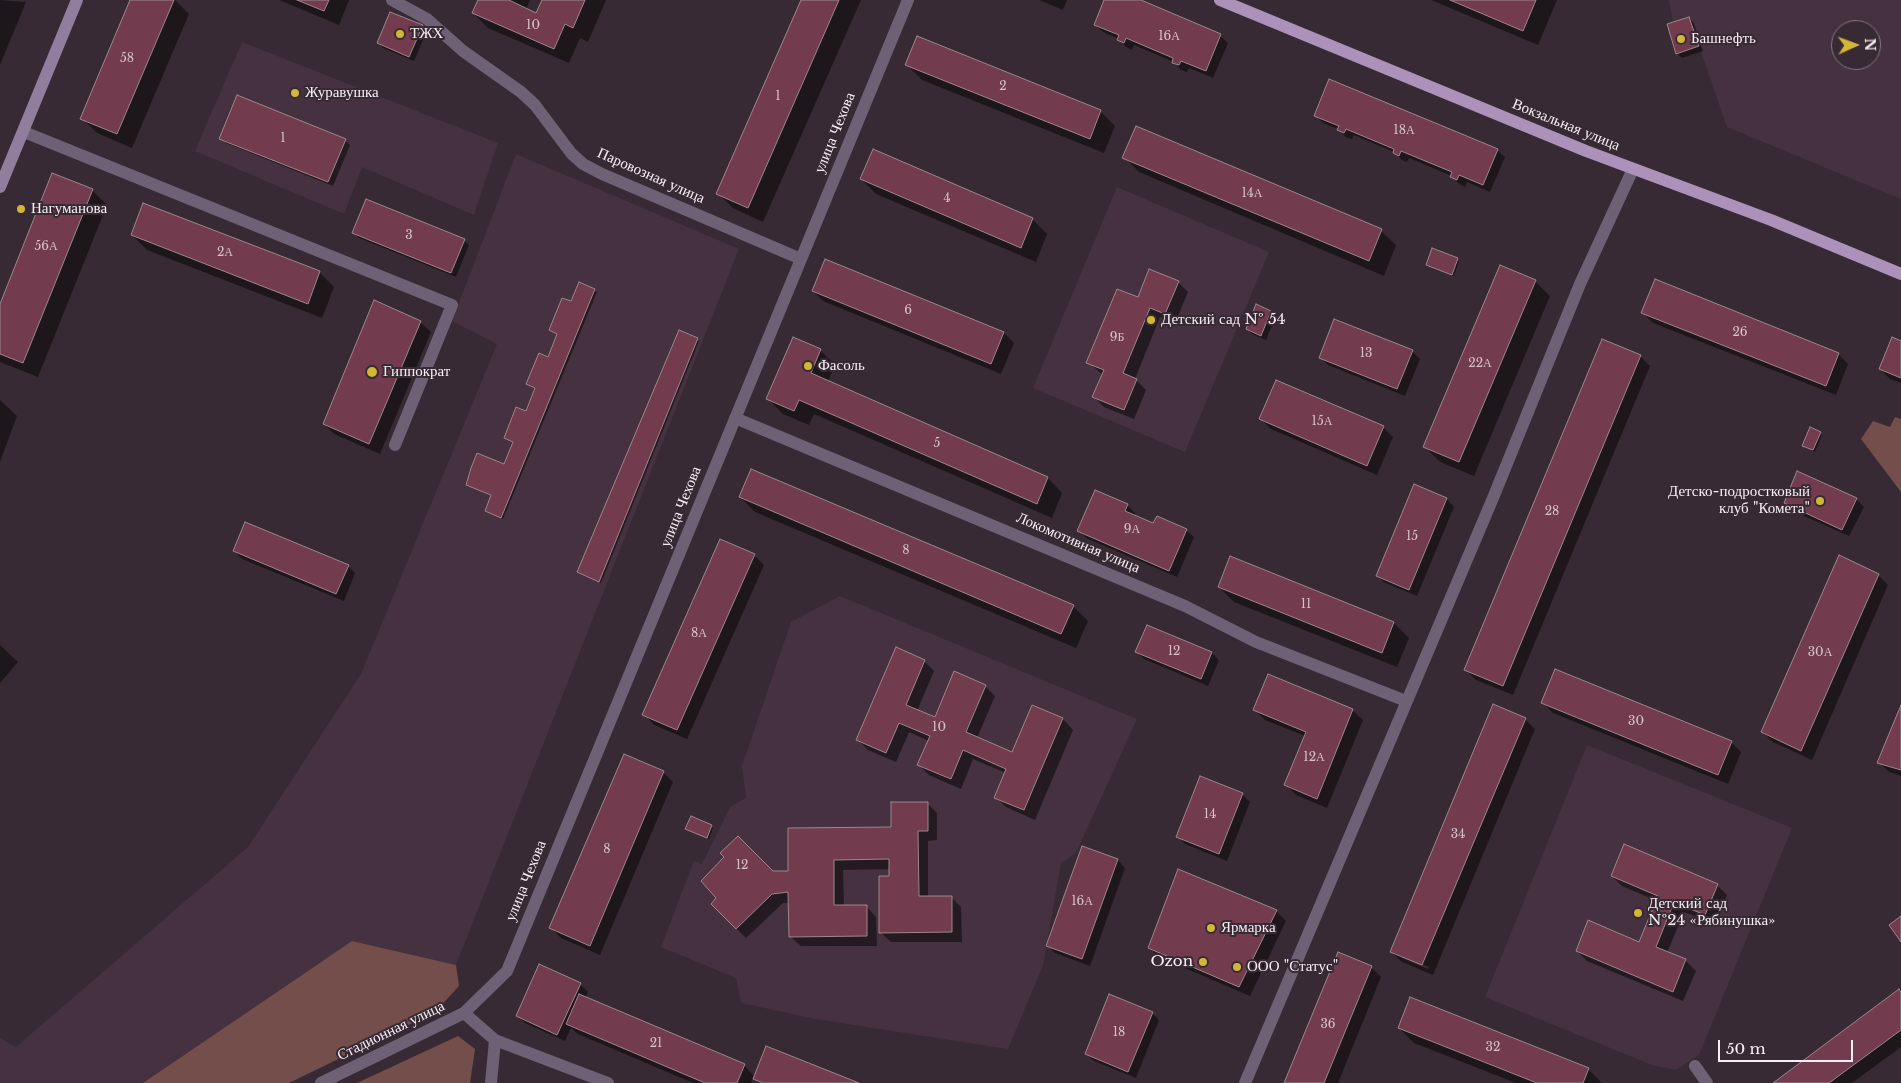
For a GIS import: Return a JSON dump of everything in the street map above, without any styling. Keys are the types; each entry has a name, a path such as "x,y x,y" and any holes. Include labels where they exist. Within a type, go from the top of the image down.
{"main road":[{"name":"Вокзальная улица","path":"1220,0 1316,41 1633,169 1771,220 1901,274"}],"street":[{"path":"0,188 77,0"},
{"name":"Паровозная улица","path":"392,0 427,19 463,51 521,92 535,105 571,153 583,164 602,174 801,259"},
{"name":"улица Чехова","path":"464,1013 506,971 908,0"},
{"path":"24,132 452,304 395,445"},
{"path":"1245,1083 1580,284 1633,169"},
{"name":"Локомотивная улица","path":"735,418 1185,606 1256,642 1406,701"},
{"name":"Стадионная улица","path":"321,1083 464,1013 495,1040 608,1083"},
{"path":"491,1083 495,1040"},
{"path":"1695,1066 1707,1083"}],"shaded area":[{"path":"1669,0 1901,0 1901,199 1727,127 1689,17 1673,22"},
{"name":"Журавушка","path":"242,42 498,143 474,215 362,167 344,214 195,151"},
{"path":"516,154 739,249 456,965 352,941 143,1083 0,1083 0,1038 16,1047 248,847 361,674 497,344 452,321"},
{"name":"Детский сад № 54","path":"1117,187 1269,252 1185,452 1033,388"},
{"path":"1895,417 1901,419 1901,492 1861,439 1873,421 1890,427"},
{"path":"840,596 1137,719 1076,853 1061,863 1043,965 1008,1049 815,1019 741,1003 736,978 661,947 694,861 702,864 730,807 746,798 742,766 791,622"},
{"name":"Детский сад №24 «Рябинушка»","path":"1587,745 1792,828 1699,1055 1676,1070 1652,1065 1485,997"},
{"path":"352,941 456,965 459,986 435,1012 289,1083 143,1083"},
{"path":"458,1036 475,1049 470,1083 357,1083"}],"building":[{"path":"130,0 174,0 117,134 80,119"},
{"path":"297,0 329,0 324,11"},
{"path":"478,0 509,0 536,13 542,0 585,0 573,28 565,24 554,49 472,13"},
{"path":"801,0 839,0 748,208 716,194"},
{"path":"1104,0 1141,0 1221,34 1206,71 1181,61 1179,65 1172,63 1173,58 1126,38 1124,43 1117,40 1119,35 1094,25"},
{"path":"1450,0 1536,0 1523,31"},
{"name":"ТЖХ","path":"390,12 423,25 409,57 377,43"},
{"path":"1689,17 1699,46 1676,54 1667,24"},
{"path":"917,36 1101,110 1090,139 905,65"},
{"path":"1329,79 1498,149 1483,185 1459,175 1457,180 1450,177 1452,172 1401,151 1399,156 1393,153 1394,149 1346,129 1344,133 1337,130 1339,126 1314,116"},
{"path":"237,95 346,139 328,182 219,139"},
{"path":"1136,126 1382,229 1369,261 1122,158"},
{"path":"873,149 1033,218 1021,248 860,179"},
{"path":"52,173 93,189 23,363 0,354 0,304"},
{"path":"366,199 465,239 451,273 352,233"},
{"path":"143,203 320,271 308,304 131,235"},
{"path":"1432,248 1458,258 1452,275 1426,265"},
{"path":"825,259 1004,332 991,364 812,291"},
{"path":"1500,265 1536,280 1459,462 1423,447"},
{"path":"1149,269 1179,281 1165,314 1150,308 1123,373 1137,379 1124,410 1092,397 1104,370 1086,363 1117,289 1138,297"},
{"path":"1655,279 1839,353 1826,386 1641,313"},
{"path":"579,282 595,289 501,518 485,511 491,495 466,485 471,468 477,453 504,464 513,442 504,438 516,407 526,411 535,388 526,384 539,353 548,357 557,334 549,330 562,298 571,301"},
{"path":"374,300 421,321 369,444 323,424"},
{"path":"1256,304 1271,311 1261,336 1246,329"},
{"path":"1334,319 1413,350 1397,389 1319,358"},
{"path":"679,330 698,338 599,582 577,572"},
{"path":"793,337 821,349 811,373 1048,477 1037,504 799,400 794,411 766,399"},
{"path":"1892,337 1901,341 1901,378 1879,369"},
{"path":"1602,339 1641,355 1503,686 1464,670"},
{"path":"1276,380 1384,426 1367,466 1259,419"},
{"path":"1810,427 1821,432 1813,450 1802,446"},
{"path":"751,469 1074,605 1061,634 739,497"},
{"name":"Детско-подростковый клуб \"Комета\"","path":"1797,471 1857,498 1842,530 1784,503"},
{"path":"1414,484 1447,498 1409,590 1376,576"},
{"path":"1095,490 1128,504 1125,511 1153,523 1157,516 1187,529 1169,571 1077,531"},
{"path":"245,522 349,565 336,594 233,551"},
{"path":"720,539 755,554 677,730 642,715"},
{"path":"1839,555 1879,574 1801,751 1761,732"},
{"path":"1230,556 1394,622 1382,653 1218,587"},
{"path":"1147,625 1212,652 1201,679 1135,652"},
{"path":"896,647 925,660 906,705 935,717 954,671 986,685 966,732 1012,752 1032,705 1063,718 1024,810 994,798 1006,769 963,750 951,779 917,765 930,736 899,723 886,753 856,740"},
{"path":"1555,669 1732,741 1718,775 1541,703"},
{"path":"1268,674 1353,709 1317,799 1284,785 1306,732 1253,710"},
{"path":"1493,704 1526,718 1422,965 1390,952"},
{"path":"1901,705 1901,770 1877,763"},
{"path":"624,754 664,771 590,946 549,928"},
{"path":"1200,776 1243,793 1219,854 1176,837"},
{"path":"891,802 928,802 928,831 918,831 919,896 952,896 952,932 879,933 879,876 889,876 889,859 834,860 834,905 867,905 867,936 789,937 788,892 772,894 736,929 711,904 716,898 701,881 724,857 720,853 738,836 773,871 788,871 788,828 891,827"},
{"path":"691,816 712,825 707,838 685,829"},
{"path":"1624,844 1718,884 1705,915 1674,902 1656,947 1686,959 1673,992 1576,951 1588,920 1639,942 1658,896 1611,876"},
{"path":"1082,846 1118,859 1082,959 1046,946"},
{"path":"1178,869 1277,910 1239,987 1148,948"},
{"path":"1901,916 1901,942 1889,925"},
{"path":"1338,952 1372,966 1324,1083 1284,1083"},
{"path":"539,964 581,983 557,1035 516,1016"},
{"path":"1899,989 1901,992 1901,1030 1829,1083 1773,1083"},
{"path":"579,994 745,1064 737,1083 705,1083 566,1024"},
{"path":"1109,994 1153,1012 1128,1072 1085,1054"},
{"path":"1410,997 1589,1068 1583,1083 1537,1083 1398,1028"},
{"path":"766,1046 859,1083 763,1083 753,1079"}],"place":[{"name":"ТЖХ","path":"400,34"},
{"name":"Башнефть","path":"1681,39"},
{"name":"Журавушка","path":"295,93"},
{"name":"Нагуманова","path":"21,209"},
{"name":"Детский сад № 54","path":"1151,320"},
{"name":"Фасоль","path":"808,366"},
{"name":"Гиппократ","path":"372,372"},
{"name":"Детско-подростковый клуб \"Комета\"","path":"1820,501"},
{"name":"Детский сад №24 «Рябинушка»","path":"1638,913"},
{"name":"Ярмарка","path":"1211,928"},
{"name":"Ozon","path":"1203,962"},
{"name":"ООО \"Статус\"","path":"1237,967"}]}
